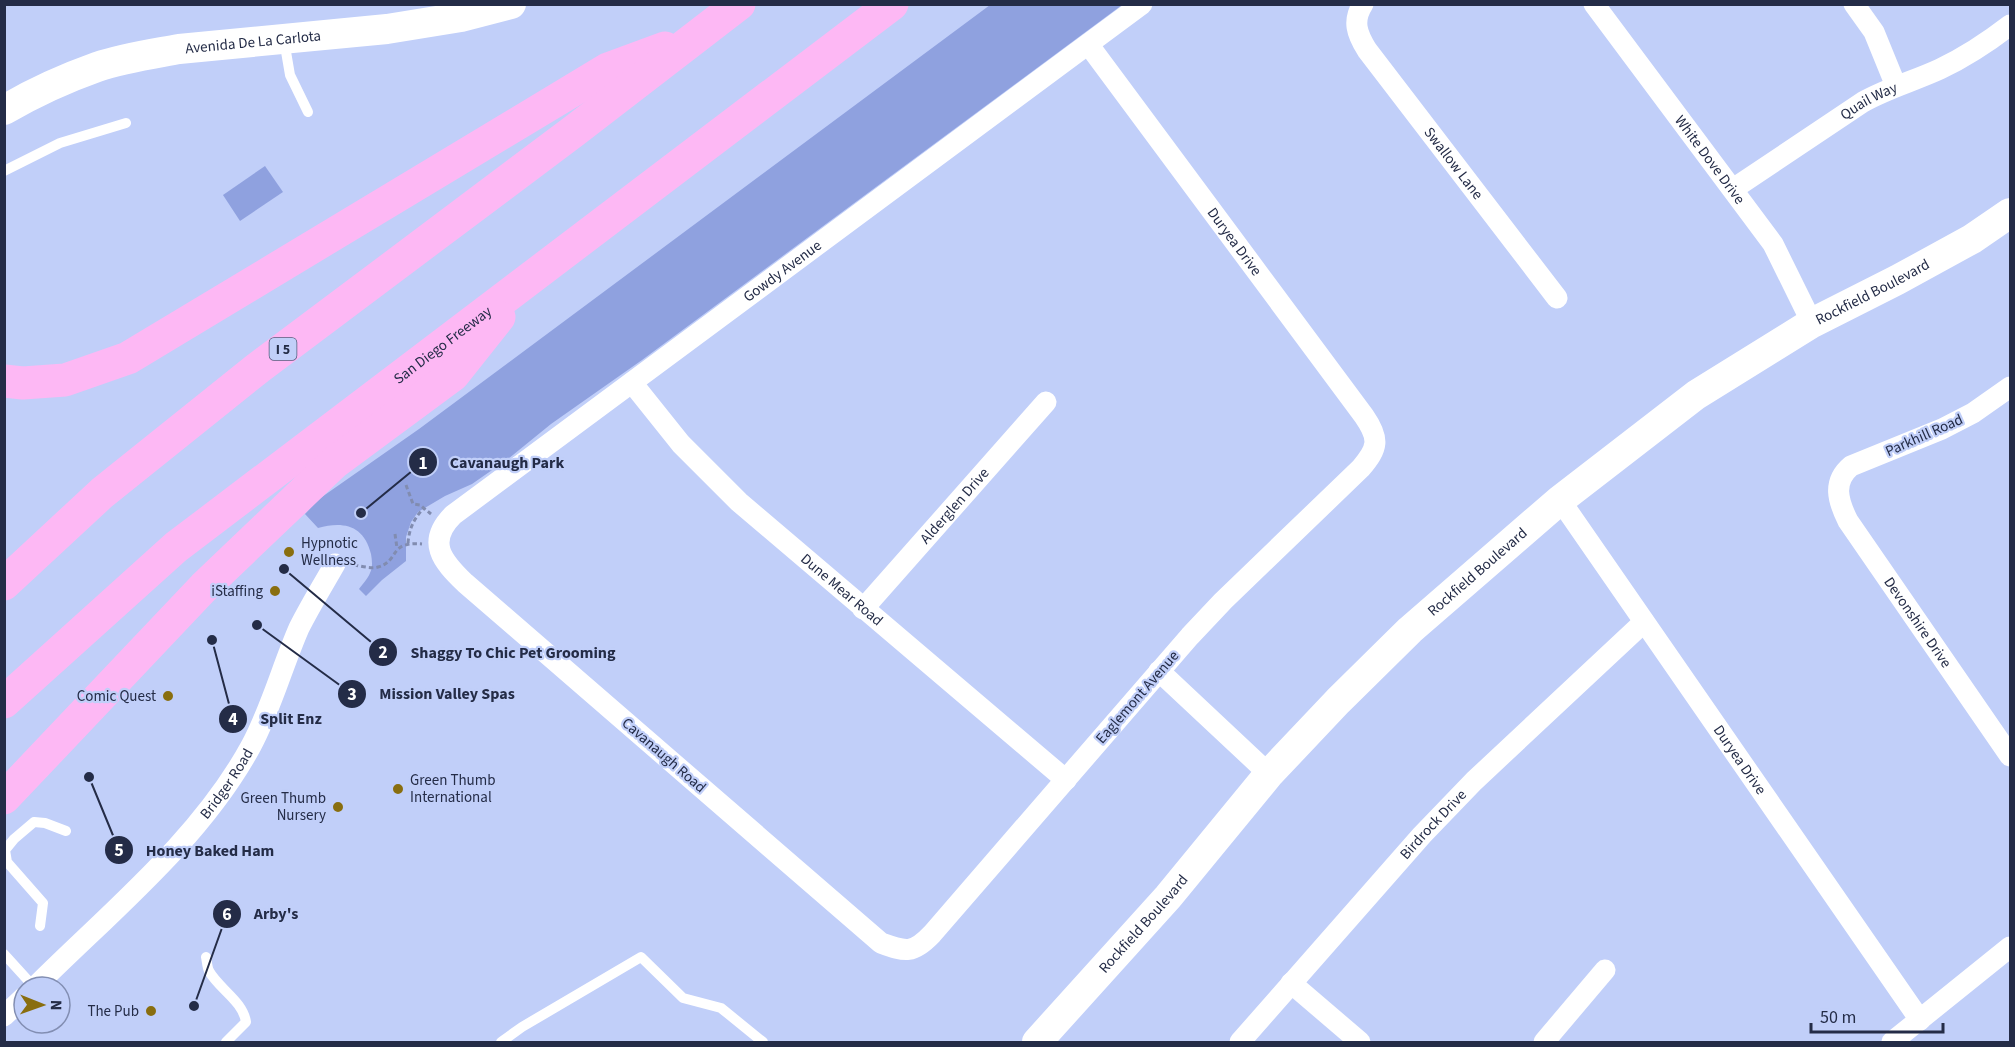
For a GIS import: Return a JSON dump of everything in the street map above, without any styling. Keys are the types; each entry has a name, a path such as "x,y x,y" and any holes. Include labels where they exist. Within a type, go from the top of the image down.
{"highway":[{"name":"I 5","path":"4,584 102,493 258,368 740,4"},
{"name":"San Diego Freeway","path":"4,702 176,547 892,4"},
{"path":"4,381 23,383 65,380 128,358 608,69 698,36"},
{"path":"4,798 204,587 334,463 453,375 528,280"}],"main road":[{"name":"Avenida De La Carlota","path":"4,110 21,100 98,66 179,49 387,29 461,16 511,4"},
{"name":"Rockfield Boulevard","path":"1037,1042 1168,897 1269,774 1338,701 1410,630 1560,500 1696,395 1812,323 1972,239 2010,213"}],"street":[{"name":"Gowdy Avenue","path":"444,524 462,508 633,384 1142,4"},
{"name":"Swallow Lane","path":"1363,4 1355,24 1367,50 1557,298"},
{"name":"White Dove Drive","path":"1594,4 1773,244 1812,323"},
{"path":"1854,4 1874,32 1896,86"},
{"name":"Quail Way","path":"1733,189 1863,102 1938,70 1975,51 2010,25"},
{"name":"Duryea Drive","path":"1088,44 1364,416 1374,430 1375,443"},
{"name":"Dune Mear Road","path":"633,384 681,444 723,488 1066,780"},
{"name":"Parkhill Road","path":"1839,482 1844,472 1851,466 1942,429 1973,413 2010,387"},
{"name":"Alderglen Drive","path":"863,609 1046,402"},
{"name":"Eaglemont Avenue","path":"902,951 920,946 1222,601 1361,468 1371,456 1375,443"},
{"name":"Devonshire Drive","path":"1839,482 1839,499 1848,520 2010,756"},
{"name":"Duryea Drive","path":"1560,500 1920,1020"},
{"path":"438,546 444,524"},
{"name":"Cavanaugh Road","path":"438,546 448,567 465,582 881,943 902,951"},
{"name":"Bridger Road","path":"46,975 175,850 231,778 251,747 266,716 300,627 335,564"},
{"name":"Birdrock Drive","path":"1240,1042 1422,836 1474,781 1644,622"},
{"path":"1159,671 1269,774"},
{"path":"1892,1042 2010,947"},
{"path":"1544,1042 1605,970"},
{"path":"1292,983 1360,1042"}],"lane":[{"path":"284,39 290,75 308,112"},
{"path":"4,171 60,143 126,123"},
{"path":"40,926 43,903 7,862 4,850 34,822 45,823 66,831"},
{"path":"4,954 23,975"},
{"path":"206,957 208,970 241,1008 245,1016 246,1022 226,1042"},
{"path":"501,1042 522,1027 641,957 683,998 721,1008 763,1042"}],"path":[{"path":"406,485 411,504 424,508 444,524"},
{"path":"408,543 409,533 416,516 424,508"},
{"path":"395,534 397,548"},
{"path":"335,564 377,567 387,562 397,548 408,543 438,546"}],"shaded area":[{"path":"990,5 1122,5 642,360 551,424 508,459 472,484 418,512 411,522 406,537 406,561 366,596 359,589 372,568 368,544 358,531 351,528 336,525 318,528 305,514 319,499 419,429"},
{"path":"265,166 283,192 240,221 223,195"}],"place":[{"name":"Cavanaugh Park","path":"361,513"},
{"name":"Hypnotic Wellness","path":"289,552"},
{"name":"Shaggy To Chic Pet Grooming","path":"284,569"},
{"name":"iStaffing","path":"275,591"},
{"name":"Mission Valley Spas","path":"257,625"},
{"name":"Split Enz","path":"212,640"},
{"name":"Comic Quest","path":"168,696"},
{"name":"Honey Baked Ham","path":"89,777"},
{"name":"Green Thumb International","path":"398,789"},
{"name":"Green Thumb Nursery","path":"338,807"},
{"name":"Arby's","path":"194,1006"},
{"name":"The Pub","path":"151,1011"}]}
